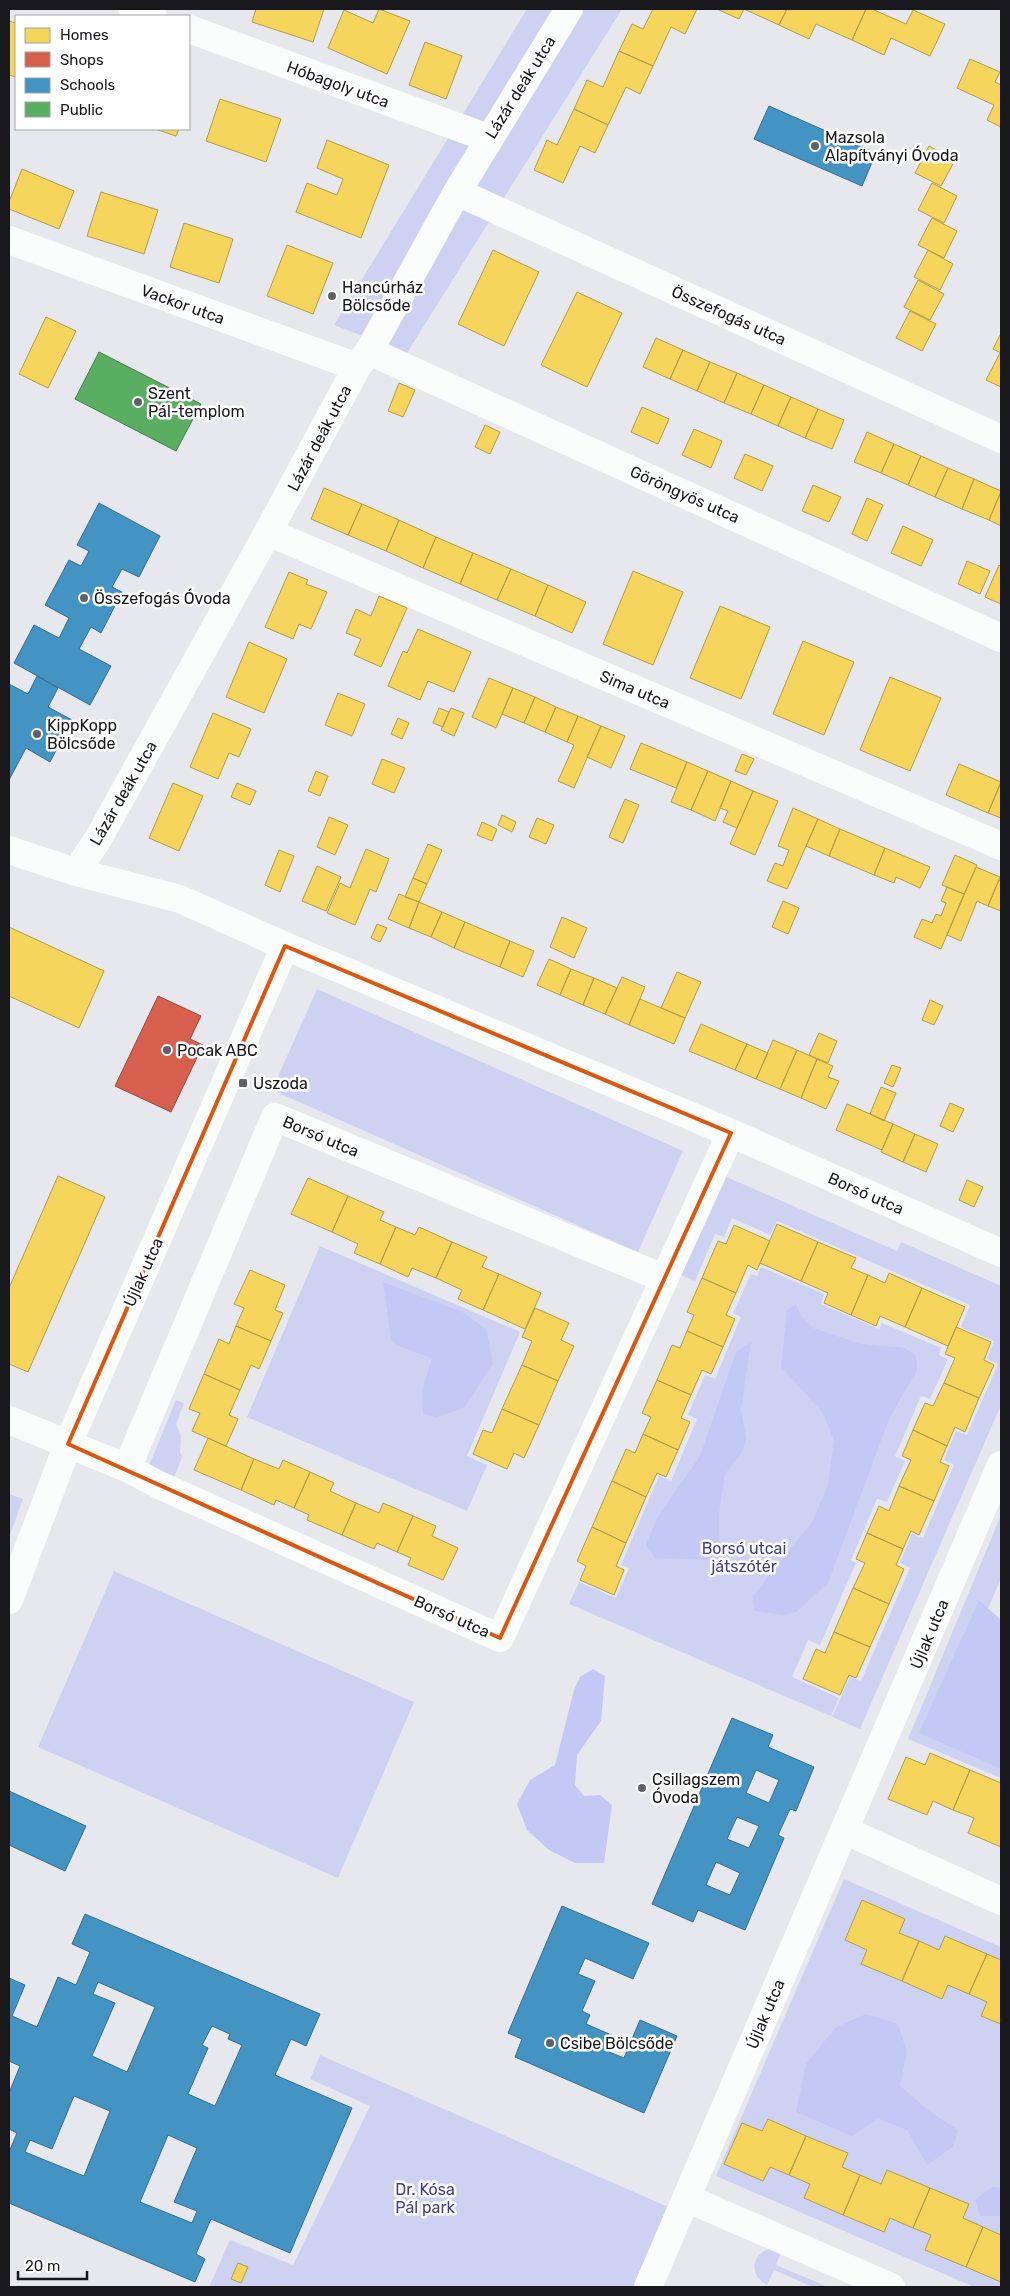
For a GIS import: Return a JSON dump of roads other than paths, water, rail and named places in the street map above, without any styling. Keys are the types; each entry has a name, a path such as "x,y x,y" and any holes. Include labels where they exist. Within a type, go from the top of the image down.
{"street":[{"path":"132,9 150,15"},
{"name":"Lázár deák utca","path":"76,872 98,839 457,192 568,9"},
{"name":"Hóbagoly utca","path":"190,29 488,138"},
{"name":"Összefogás utca","path":"457,192 1001,439"},
{"name":"Vackor utca","path":"9,240 363,359"},
{"name":"Göröngyös utca","path":"363,359 1001,638"},
{"name":"Sima utca","path":"268,532 1001,846"},
{"name":"Borsó utca","path":"9,850 76,872 180,899 285,946 731,1133 1001,1253"},
{"name":"Újlak utca","path":"9,1600 68,1444 285,946"},
{"name":"Borsó utca","path":"127,1468 275,1117 663,1278"},
{"name":"Borsó utca","path":"9,1420 127,1468 159,1485 500,1638 663,1278 731,1133"},
{"name":"Újlak utca","path":"648,2287 1001,1467"},
{"path":"844,1830 1001,1901"},
{"path":"686,2198 891,2287"}],"place":[{"name":"Mazsola Alapítványi Óvoda","path":"815,146"},
{"name":"Hancúrház Bölcsőde","path":"332,296"},
{"name":"Szent Pál-templom","path":"138,402"},
{"name":"Összefogás Óvoda","path":"84,598"},
{"name":"KippKopp Bölcsőde","path":"37,734"},
{"name":"Pocak ABC","path":"167,1050"},
{"name":"Uszoda","path":"243,1083"},
{"name":"Csillagszem Óvoda","path":"642,1788"},
{"name":"Csibe Bölcsőde","path":"550,2043"}],"park label":[{"name":"Borsó utcai játszótér","path":"744,1557"},
{"name":"Dr. Kósa Pál park","path":"425,2198"}]}
